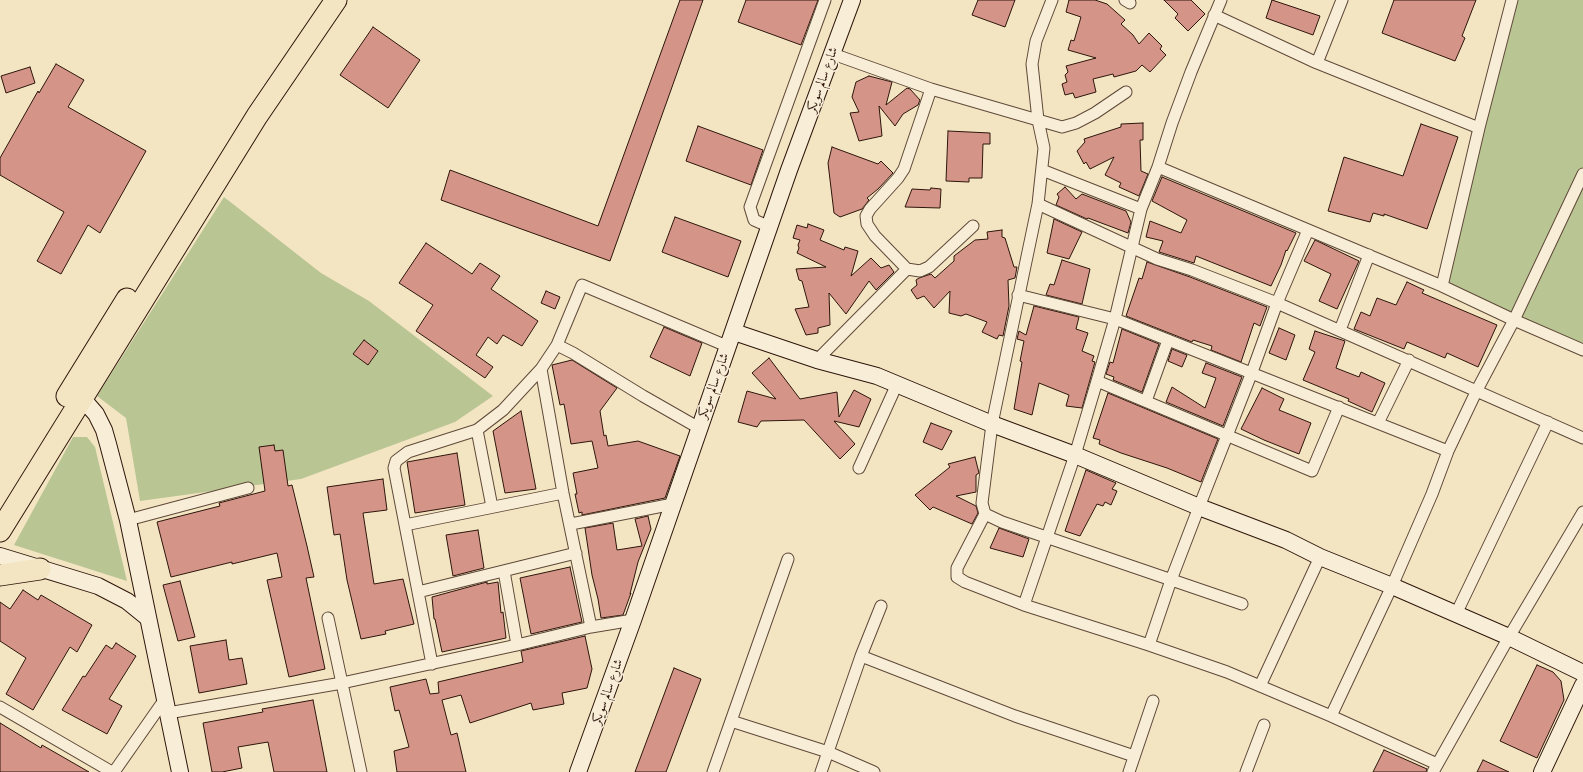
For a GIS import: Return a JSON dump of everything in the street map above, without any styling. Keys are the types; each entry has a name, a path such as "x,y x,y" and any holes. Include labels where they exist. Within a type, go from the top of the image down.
{"highway":[{"path":"0,531 78,393 97,346 267,78 319,0"},
{"path":"0,507 78,393 257,116 336,0"},
{"path":"0,575 40,569"}],"street":[{"path":"770,227 754,220 750,207 825,0"},
{"name":"شارع سالم سويكر","path":"578,772 634,620 789,170 852,0"},
{"path":"1052,0 1036,41 1032,64 1038,120 1044,148 1038,204 992,424 982,503 985,514 958,568 957,577 965,582 1024,605 1227,672 1331,716 1435,768 1509,637 1583,512"},
{"path":"1024,605 1075,455 1097,381 1115,318 1141,209 1158,167 1172,123 1221,0"},
{"path":"1317,63 1342,0"},
{"path":"1442,286 1479,128 1512,0"},
{"path":"1214,15 1317,63 1479,128"},
{"path":"833,54 931,89 1062,127 1076,123 1095,113 1126,92"},
{"path":"931,89 904,169 898,178 870,209 866,216 867,224 876,236 907,269 920,271 929,267 973,226"},
{"path":"1158,167 1442,286 1514,320 1583,350"},
{"path":"1042,170 1141,209"},
{"path":"1331,716 1392,586 1432,494 1448,451 1477,390 1514,320 1583,174"},
{"path":"1038,204 1131,248 1277,303 1583,438"},
{"path":"1149,645 1171,580 1228,436 1277,303 1308,230"},
{"path":"1340,330 1369,255"},
{"path":"817,360 907,269"},
{"path":"432,664 394,468 396,461 408,452 477,430 503,410 540,369 557,345 582,285 731,339 877,376 992,424 1075,455 1199,507 1286,540 1509,637 1583,673"},
{"path":"1018,295 1115,318 1448,451"},
{"path":"1146,400 1168,340"},
{"path":"557,345 573,352 643,396 699,428"},
{"path":"1378,423 1409,360"},
{"path":"540,369 563,493 571,524 591,627"},
{"path":"1097,381 1146,400 1312,471 1339,407"},
{"path":"859,468 897,384"},
{"path":"78,393 96,414 104,430 128,520 180,772"},
{"path":"1456,614 1548,422"},
{"path":"477,430 492,507"},
{"path":"128,520 248,488"},
{"path":"405,525 563,493"},
{"path":"571,524 673,504"},
{"path":"985,514 1047,537 1242,604"},
{"path":"418,592 576,553"},
{"path":"0,556 98,586 127,601 148,618"},
{"path":"1260,686 1320,556"},
{"path":"712,772 788,559"},
{"path":"504,571 518,645"},
{"path":"821,772 861,656 881,606"},
{"path":"328,618 361,772"},
{"path":"0,707 113,772 167,706 342,682 432,664 591,627 634,620"},
{"path":"861,656 1015,716 1134,756"},
{"path":"1542,772 1583,685"},
{"path":"1129,772 1153,701"},
{"path":"731,721 828,752 874,772"},
{"path":"1246,772 1264,726"}],"green space":[{"path":"1513,0 1583,0 1583,169 1514,319 1443,286"},
{"path":"1583,176 1583,348 1515,320"},
{"path":"224,197 321,273 369,301 493,396 455,422 301,479 140,501 126,418 97,396"},
{"path":"73,437 87,437 95,447 127,581 14,545"}],"building":[{"path":"680,0 703,0 610,261 441,200 450,170 598,226"},
{"path":"746,0 818,0 801,45 738,22"},
{"path":"978,0 1015,0 1005,27 972,15"},
{"path":"1069,0 1095,0 1107,4 1125,20 1121,24 1133,35 1139,44 1149,33 1162,46 1160,49 1166,55 1150,72 1142,65 1136,71 1114,77 1113,74 1093,79 1096,92 1075,98 1073,93 1065,95 1062,84 1067,82 1065,75 1068,72 1066,66 1096,58 1068,50 1071,40 1074,41 1081,17 1066,12"},
{"path":"1164,0 1191,0 1205,14 1188,31 1175,18 1178,14"},
{"path":"1272,0 1320,16 1313,35 1266,18"},
{"path":"1394,0 1476,0 1462,36 1465,38 1455,61 1382,33"},
{"path":"373,27 420,60 388,108 340,75"},
{"path":"56,64 84,80 68,107 146,151 100,233 88,225 61,274 37,261 64,212 0,175 0,158 38,91 39,93"},
{"path":"30,67 35,83 6,93 1,76"},
{"path":"869,76 892,82 886,105 907,88 910,89 920,100 918,105 903,114 895,126 879,106 882,136 859,141 850,113 859,112 852,97 856,82"},
{"path":"1143,123 1143,140 1140,140 1141,171 1148,174 1139,196 1119,187 1121,183 1105,175 1114,157 1090,169 1086,162 1084,164 1077,151 1085,142 1084,139 1121,127 1121,124"},
{"path":"1421,124 1458,137 1427,229 1384,214 1384,216 1373,213 1370,222 1328,211 1344,157 1403,176"},
{"path":"698,126 763,150 751,185 686,161"},
{"path":"948,131 990,133 990,144 983,144 982,178 969,178 969,182 946,181"},
{"path":"832,147 878,164 881,161 893,173 867,198 869,200 862,209 840,217 834,213 828,163"},
{"path":"1162,177 1296,233 1287,251 1286,250 1271,286 1196,256 1194,263 1159,252 1163,241 1146,237 1150,221 1181,233 1187,220 1152,201"},
{"path":"1065,187 1076,199 1082,194 1126,211 1131,222 1128,233 1088,218 1087,219 1056,205 1059,197 1057,194"},
{"path":"931,188 941,189 940,208 905,207 912,189 930,190"},
{"path":"675,217 741,241 728,277 662,252"},
{"path":"1054,219 1082,232 1069,259 1047,253"},
{"path":"808,224 824,230 820,240 844,250 845,247 858,251 851,276 871,258 881,268 889,265 894,272 876,290 869,281 846,314 829,293 830,325 818,328 818,333 806,335 795,309 809,307 802,281 799,280 796,269 826,267 797,253 800,240 793,238 797,225 807,228"},
{"path":"1002,230 1002,237 1005,238 1014,267 1017,267 1015,278 1008,280 1009,306 1003,336 999,335 997,339 982,332 987,322 966,314 961,316 949,313 950,291 934,308 924,296 917,299 911,290 917,285 916,280 931,274 935,278 954,261 954,256 975,240 988,239 987,232"},
{"path":"1315,240 1359,261 1337,309 1319,301 1331,274 1304,261"},
{"path":"426,243 472,274 480,263 500,276 491,289 538,321 522,346 503,335 497,344 488,337 476,355 493,367 485,378 416,331 433,305 399,283"},
{"path":"1062,260 1090,269 1082,304 1046,295 1050,284 1054,285"},
{"path":"1147,262 1267,307 1260,326 1254,323 1241,362 1211,350 1212,346 1193,340 1192,342 1126,316 1139,278 1142,279"},
{"path":"1407,282 1424,290 1422,293 1497,325 1478,367 1447,353 1445,358 1407,342 1404,349 1354,329 1361,312 1370,316 1377,298 1396,305"},
{"path":"546,291 560,297 555,309 541,303"},
{"path":"1034,306 1079,317 1076,329 1088,333 1082,351 1094,356 1092,361 1095,362 1082,408 1066,406 1069,395 1039,383 1032,415 1014,409 1024,341 1017,339 1019,331 1026,335"},
{"path":"664,327 702,343 690,376 650,357"},
{"path":"1279,328 1295,335 1286,360 1269,353"},
{"path":"1122,329 1159,344 1142,392 1113,380 1114,377 1106,374 1110,362 1113,363"},
{"path":"1315,331 1345,341 1336,368 1359,377 1361,372 1385,383 1372,412 1348,401 1349,399 1303,380 1315,352 1309,349"},
{"path":"364,340 378,351 368,365 353,354"},
{"path":"1172,349 1187,355 1182,367 1168,361"},
{"path":"769,358 800,399 837,392 839,417 854,390 871,399 859,427 834,421 855,444 840,459 804,420 761,421 757,427 738,422 747,391 776,399 752,373"},
{"path":"572,360 617,388 600,411 604,436 606,435 608,446 638,441 680,456 665,498 582,515 582,512 579,513 573,473 598,468 592,441 571,444 564,404 560,405 552,365"},
{"path":"1206,363 1242,377 1223,426 1166,402 1172,387 1205,408 1216,378 1202,373"},
{"path":"1262,388 1284,399 1279,410 1311,423 1299,454 1241,429"},
{"path":"1108,393 1218,439 1201,482 1167,468 1099,444 1100,440 1093,438"},
{"path":"521,411 536,489 505,493 493,431"},
{"path":"931,423 952,431 942,450 923,442"},
{"path":"274,445 275,451 283,450 288,486 292,485 307,546 314,577 306,578 325,669 289,677 267,580 282,577 277,553 171,577 157,522 220,506 219,503 265,491 259,447"},
{"path":"457,453 465,505 415,513 407,462"},
{"path":"975,457 979,473 976,475 976,492 956,496 976,506 978,513 972,524 933,507 930,510 915,495 950,467 948,464"},
{"path":"1086,470 1116,483 1112,489 1117,491 1111,505 1105,502 1103,506 1097,504 1080,536 1065,531"},
{"path":"383,479 387,510 363,513 374,584 403,579 414,624 385,631 386,634 361,639 347,580 340,534 334,535 327,487"},
{"path":"648,516 651,529 638,562 630,594 631,593 623,615 601,618 592,575 585,528 613,523 617,550 642,546 635,519"},
{"path":"999,528 1029,539 1023,557 990,548"},
{"path":"478,530 484,568 453,576 446,535"},
{"path":"570,567 582,622 531,634 520,578"},
{"path":"180,581 195,637 178,641 163,585"},
{"path":"487,582 487,584 498,582 501,613 503,612 506,638 442,652 434,619 432,597"},
{"path":"23,590 38,600 41,595 92,625 77,652 70,647 33,710 6,694 26,658 0,641 0,602 10,609"},
{"path":"585,636 592,669 587,688 562,693 564,704 533,710 531,703 470,723 461,695 442,700 451,735 457,733 466,772 397,772 394,751 409,747 399,710 395,711 390,687 426,679 430,694 439,693 438,682 523,662 521,651"},
{"path":"226,640 229,660 242,658 247,684 199,693 190,646"},
{"path":"116,643 136,656 109,699 122,706 107,734 62,710 83,676 85,677 106,645 112,649"},
{"path":"1537,665 1553,672 1561,681 1564,700 1537,758 1500,741"},
{"path":"674,668 701,679 666,772 635,772"},
{"path":"313,700 327,772 274,772 268,742 238,747 242,768 222,772 212,772 203,723 263,712 262,709"},
{"path":"0,723 41,748 42,745 89,772 0,772"},
{"path":"1384,750 1427,769 1426,772 1373,772"},
{"path":"1483,760 1509,772 1477,772"}]}
